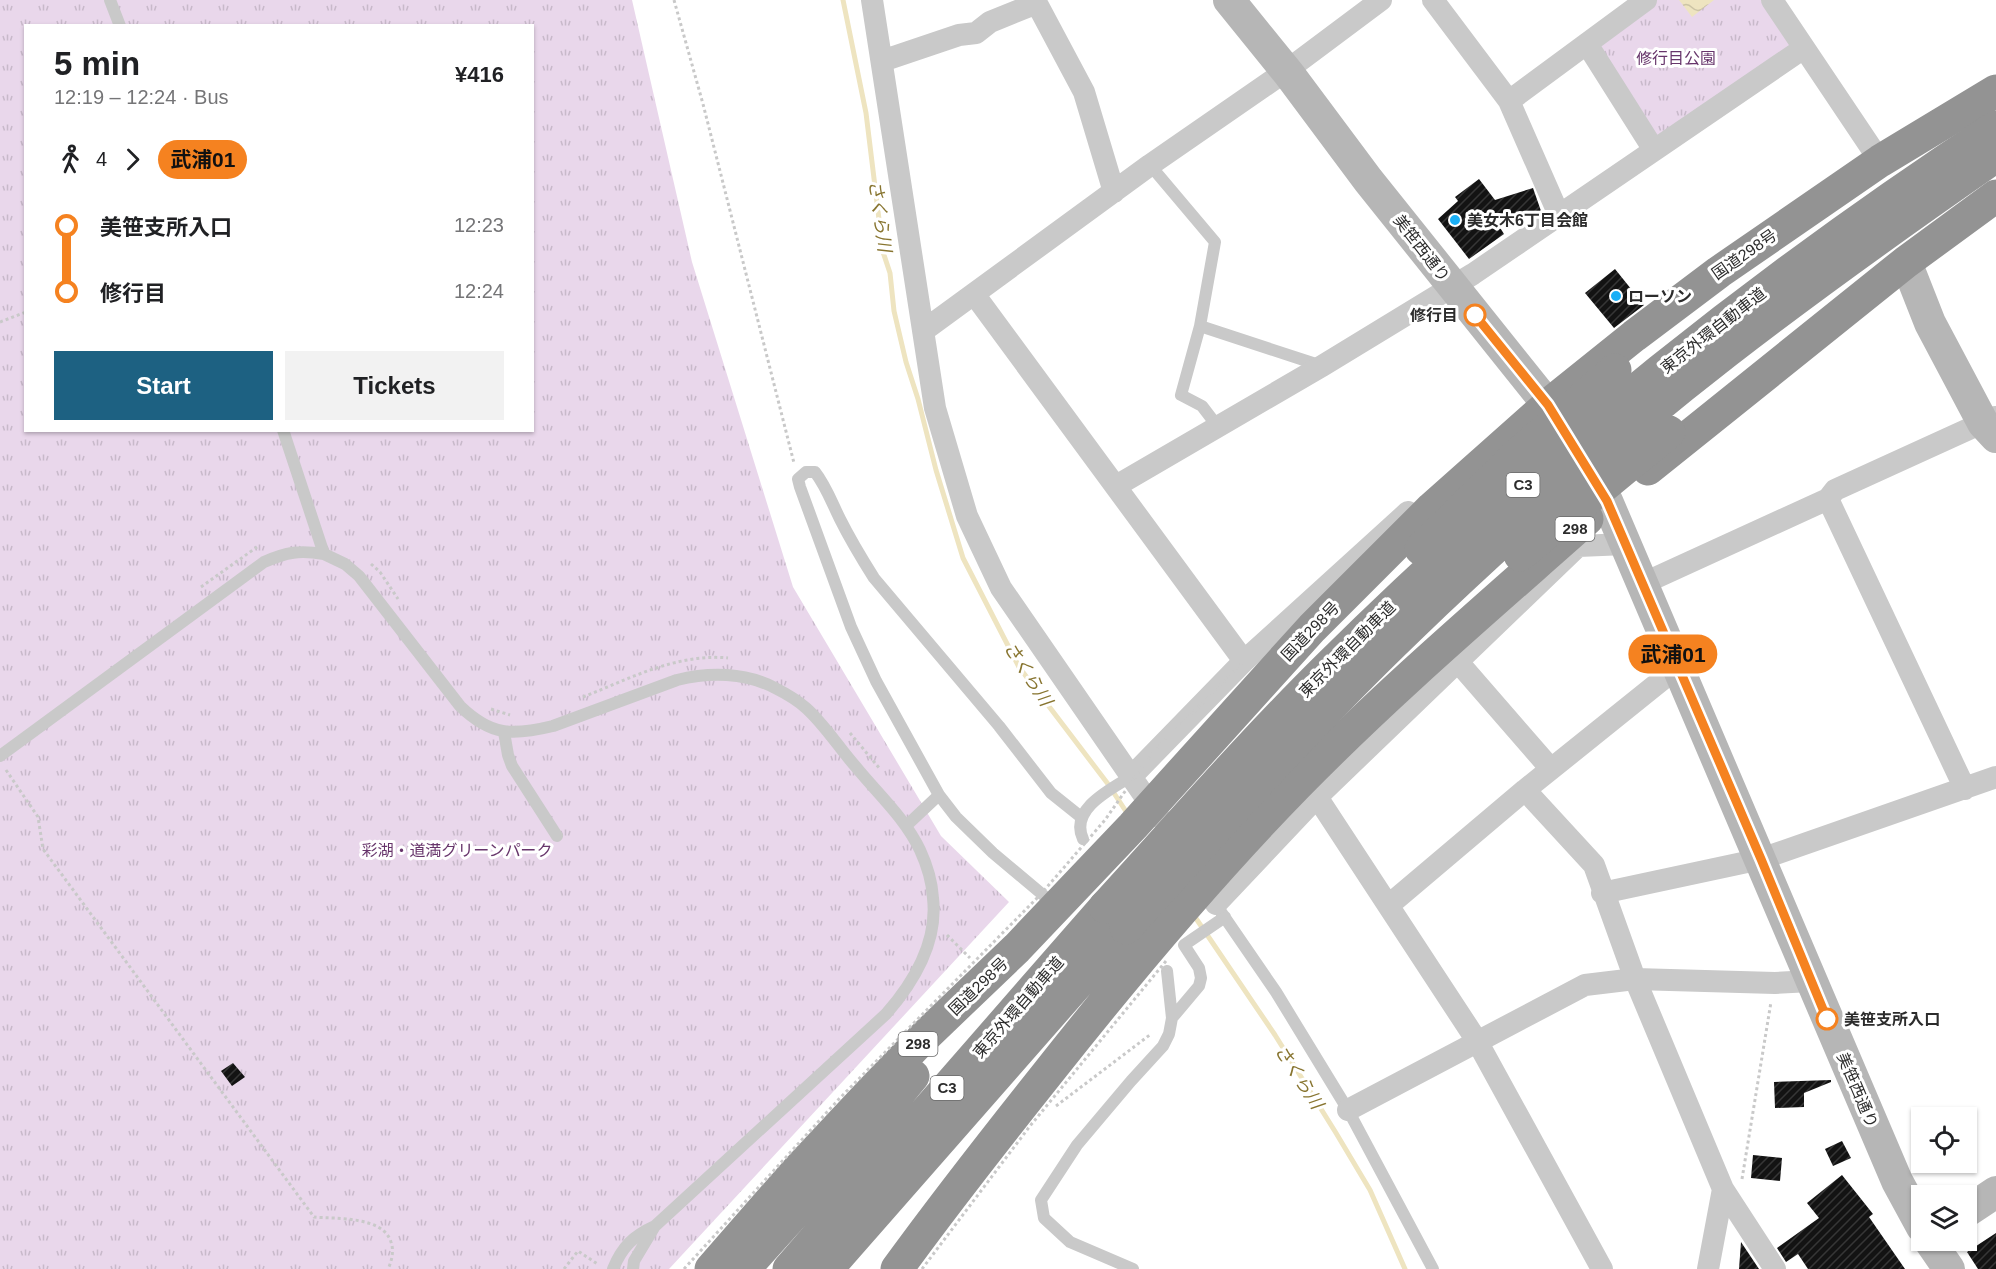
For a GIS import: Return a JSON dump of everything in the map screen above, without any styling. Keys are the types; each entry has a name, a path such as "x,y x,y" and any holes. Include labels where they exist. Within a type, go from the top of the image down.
{"highway":[{"name":"国道298号","path":"711,1269 795,1173 869,1094 922,1039 1017,948 1048,900 1142,816 1312,628 1432,508 1548,405 1719,272 1880,161 1996,92"},
{"path":"1266,730 1316,663 1426,542 1567,410 1695,308 1796,234 1851,197 1996,111"},
{"name":"東京外環自動車道","path":"789,1269 1105,907 1266,730 1383,613 1576,438 1715,327 1869,212 1996,127"},
{"name":"東京外環自動車道","path":"827,1269 1110,945 1296,742 1408,629 1547,502 1725,352 1996,156"},
{"path":"1243,799 1510,564 1660,439 1816,316 1996,180"},
{"name":"298","path":"897,1269 950,1197 1105,1001 1200,910 1296,786 1398,686 1607,501 1906,262 1996,196"},
{"path":"744,1269 865,1134 1017,948"},
{"path":"883,1269 950,1197"}],"street":[{"path":"872,0 935,408 967,516 1001,588 1127,779 1142,816 1200,910 1578,546 1626,544"},
{"name":"美笹西通り","path":"1229,0 1452,287 1548,405 1607,501 1811,981 1897,1180 1911,1206"},
{"path":"923,332 1150,165 1286,71 1381,0"},
{"path":"1433,0 1509,101 1558,215"},
{"path":"1509,101 1646,0"},
{"path":"1772,0 1880,161"},
{"path":"882,61 959,36 976,33 990,22 1036,2 1084,92 1114,192"},
{"path":"1587,44 1654,150"},
{"path":"1116,486 1323,366 1452,287 1804,48"},
{"path":"1642,584 1828,499 1835,490 1992,425 1930,323 1906,262"},
{"path":"974,294 1244,661"},
{"path":"1828,499 1965,789"},
{"path":"1127,779 1244,661 1406,512 1432,508"},
{"path":"1458,662 1551,769"},
{"path":"1389,905 1525,790 1678,667"},
{"path":"1602,893 1761,859 1996,777"},
{"path":"1525,790 1594,865 1602,893 1635,979 1723,1189 1775,1269"},
{"path":"1317,796 1477,1041 1602,1269"},
{"path":"1348,1110 1584,985 1635,979 1775,983 1811,981"},
{"path":"1708,1269 1723,1189"},
{"path":"1977,1205 1996,1192"},
{"path":"1937,1251 1949,1269"}],"lane":[{"path":"110,0 119,24"},
{"path":"1150,165 1215,242 1200,326 1181,395 1202,406 1218,427"},
{"path":"1200,326 1323,366"},
{"path":"284,432 324,554"},
{"path":"1048,900 993,853 956,817 939,795 876,681 851,627 798,479 806,472 815,472 822,481 839,517 874,578 999,726 1051,794 1081,817"},
{"path":"0,756 264,562 284,553 304,551 324,554 345,564 365,583 450,694 466,712 488,728 504,732 534,731 677,680 707,674 740,677 772,686 806,707 906,826 920,849 927,867 934,901 927,947 904,993 886,1014 655,1226 634,1261 633,1269"},
{"path":"504,732 512,766 557,836"},
{"path":"1083,839 1080,832 1081,817 1091,804 1127,779"},
{"path":"906,826 939,795"},
{"path":"1172,1018 1199,986 1201,978 1199,968 1184,945 1200,910 1276,992 1348,1110 1433,1269"},
{"path":"1133,1269 1070,1242 1044,1218 1041,1200 1077,1145 1163,1046 1169,1034 1172,1018 1167,966"},
{"path":"608,1268 638,1233 655,1226"}],"path":[{"path":"674,0 703,104 798,479"},
{"path":"0,322 24,313"},
{"path":"199,588 246,553 263,544"},
{"path":"369,562 380,572 399,600"},
{"path":"575,700 670,664 694,658 731,658"},
{"path":"684,1269 839,1099 1048,900 1149,757 1244,661"},
{"path":"490,708 516,715"},
{"path":"849,731 883,772"},
{"path":"0,761 38,817 43,849 314,1217 362,1221 377,1226 389,1237 393,1248 388,1269"},
{"path":"922,1269 1030,1126 1167,966"},
{"path":"1737,1210 1775,983"},
{"path":"1030,1126 1172,1018"},
{"path":"564,1269 578,1251 608,1268"}],"green space":[{"name":"彩湖・道満グリーンパーク","path":"0,0 632,0 692,262 793,587 941,836 1009,902 669,1269 0,1269"},
{"name":"修行目公園","path":"1657,0 1761,0 1790,43 1790,53 1658,138 1599,44"}],"water":[{"path":"1679,0 1714,0 1692,17"}],"building":[{"path":"1479,179 1495,200 1533,188 1541,211 1499,226 1504,234 1469,259 1438,219 1458,201 1455,197"},
{"path":"1615,269 1644,305 1614,328 1585,293"},
{"path":"233,1063 245,1077 232,1086 221,1071"},
{"path":"1831,1080 1831,1082 1804,1093 1804,1107 1775,1108 1774,1082"},
{"path":"1842,1141 1851,1158 1833,1166 1825,1149"},
{"path":"1753,1155 1782,1158 1780,1181 1751,1178"},
{"path":"1842,1175 1873,1214 1869,1217 1905,1269 1808,1269 1798,1254 1786,1262 1777,1248 1819,1218 1807,1203"},
{"path":"1996,1233 1996,1269 1978,1269 1967,1252 1977,1251 1977,1245"},
{"path":"1741,1242 1759,1269 1739,1269"}],"waterway":[{"name":"さくら川","path":"843,0 866,113 883,252 890,273 894,311 936,470 963,558 1019,667 1108,784 1129,816"},
{"name":"さくら川","path":"1193,914 1275,1035 1336,1133 1370,1190 1405,1269"}],"bus line":[{"name":"武浦01","path":"1475,315 1548,405 1607,501 1827,1019"}],"place":[{"name":"美女木6丁目会館","path":"1455,220"},
{"name":"ローソン","path":"1616,296"},
{"name":"修行目","path":"1475,315"},
{"name":"美笹支所入口","path":"1827,1019"}]}
